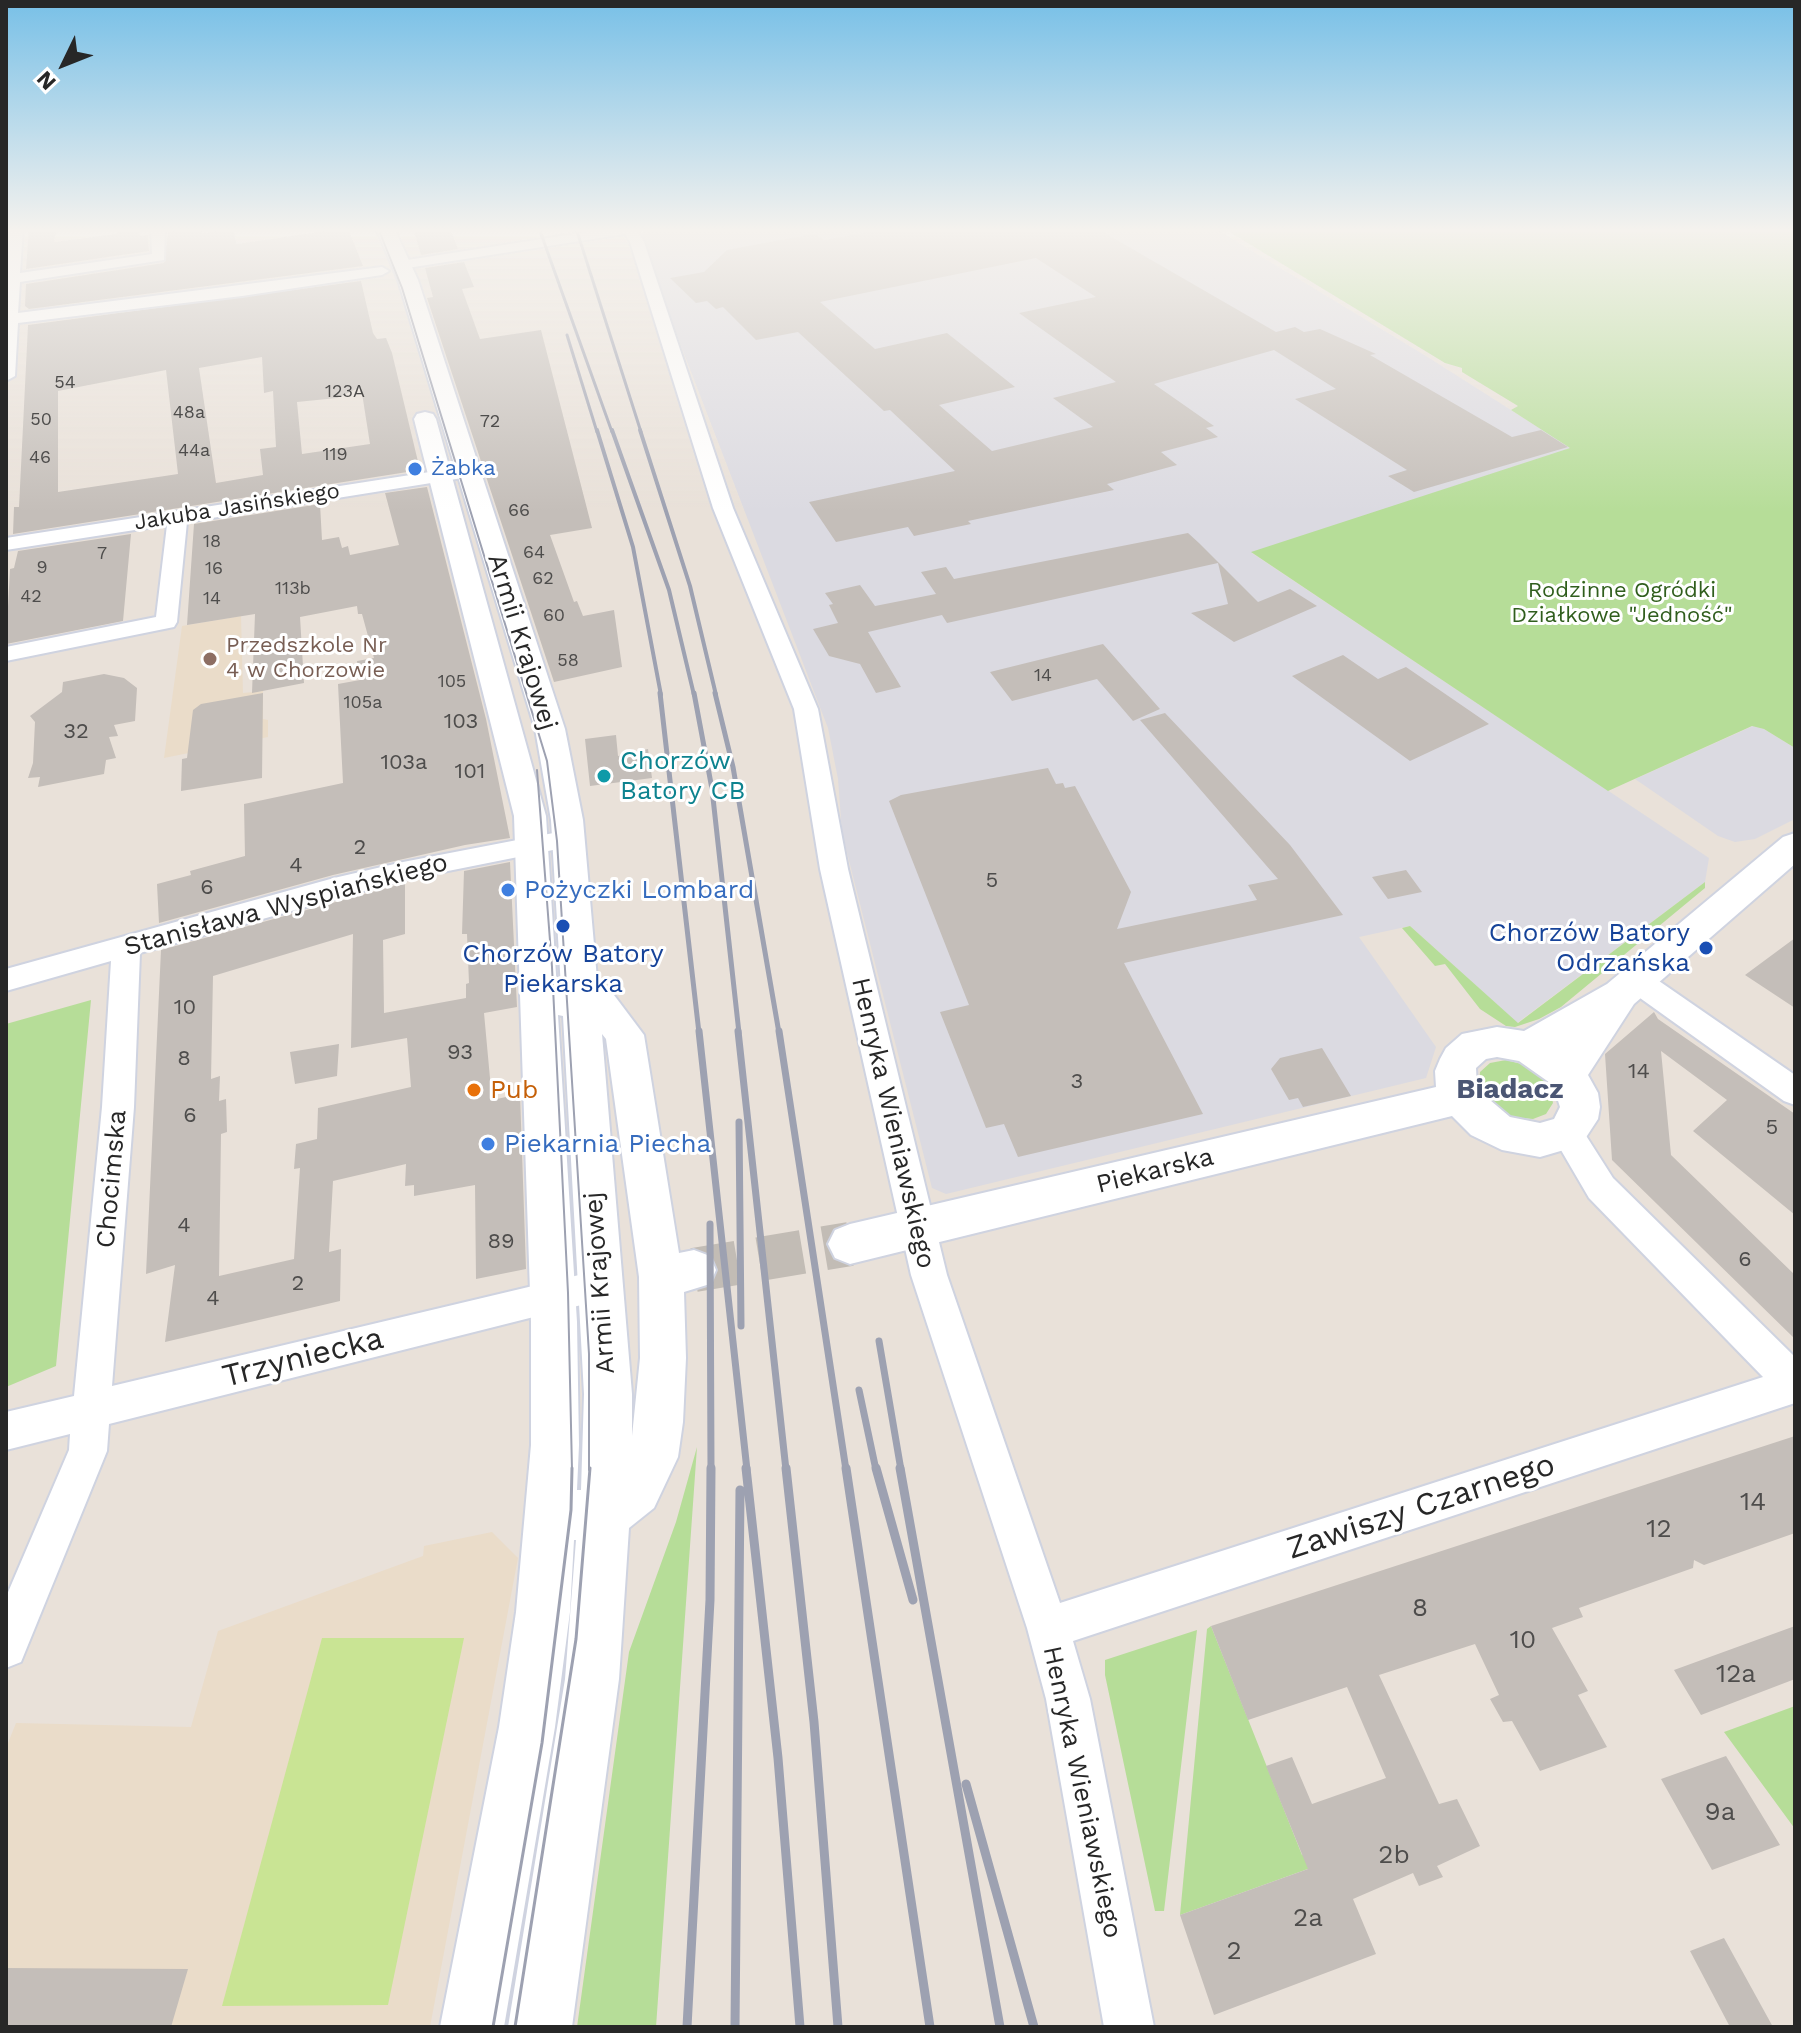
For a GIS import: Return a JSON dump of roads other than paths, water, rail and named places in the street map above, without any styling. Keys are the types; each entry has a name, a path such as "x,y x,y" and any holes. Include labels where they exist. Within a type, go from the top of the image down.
{"street":[{"path":"6,376 10,323"},
{"name":"Armii Krajowej","path":"404,323 530,816 541,1006 555,1385 551,1502 543,1612 531,1695 472,2027"},
{"name":"Armii Krajowej","path":"412,323 468,472 550,729 569,839 582,999 608,1394 606,1514 592,1679 540,2027"},
{"name":"Henryka Wieniawskiego","path":"663,323 723,508 806,709 817,757 824,823 929,1275 1048,1628 1068,1699 1129,2027"},
{"name":"Jakuba Jasińskiego","path":"6,544 468,472"},
{"path":"6,654 166,622 178,517"},
{"name":"Stanisława Wyspiańskiego","path":"6,980 334,888 569,839"},
{"path":"1529,1047 1628,987 1795,845"},
{"name":"Chocimska","path":"6,1647 88,1451 94,1411 118,1107 126,946"},
{"path":"1567,1074 1628,987"},
{"path":"1628,987 1795,1092"},
{"path":"541,1006 582,999 601,1005 625,1035 677,1274 663,1358 659,1422 653,1457 636,1490 606,1514 595,1518 564,1513 551,1502"},
{"path":"1497,1042 1529,1047 1567,1074 1578,1093 1578,1119 1567,1133 1540,1140 1502,1133 1478,1117 1460,1098 1455,1071 1460,1059 1476,1045 1497,1042"},
{"name":"Piekarska","path":"850,1244 1460,1098"},
{"path":"1567,1133 1601,1188 1795,1384"},
{"name":"Trzyniecka","path":"6,1431 600,1286"},
{"name":"Zawiszy Czarnego","path":"1048,1628 1795,1384"}],"tunnel":[{"path":"694,1270 850,1244"}],"tram line":[{"path":"413,323 547,761 557,841 589,1354 589,1470"},
{"path":"537,770 552,967 568,1293 572,1469"},
{"path":"515,2027 576,1639 590,1468"},
{"path":"493,2027 542,1743 571,1510 572,1469"}],"railway":[{"path":"573,323 612,432"},
{"path":"606,323 641,432"},
{"path":"567,335 597,432"},
{"path":"597,430 633,547 661,695"},
{"path":"612,430 669,590 694,695"},
{"path":"640,430 690,586 716,695"},
{"path":"660,693 699,1033"},
{"path":"694,693 712,789 739,1033"},
{"path":"715,693 733,767 779,1033"},
{"path":"699,1031 747,1470"},
{"path":"738,1031 786,1470"},
{"path":"779,1031 846,1470"},
{"path":"739,1122 741,1326"},
{"path":"710,1224 711,1469"},
{"path":"879,1341 901,1470"},
{"path":"859,1390 876,1470"},
{"path":"746,1468 778,1758 800,2027"},
{"path":"786,1468 814,1722 838,2027"},
{"path":"846,1468 930,2027"},
{"path":"876,1468 913,1600"},
{"path":"900,1468 1000,2027"},
{"path":"687,2027 710,1600 711,1469"},
{"path":"735,2027 740,1490"},
{"path":"966,1784 1034,2027"}],"place":[{"name":"Żabka","path":"415,469"},
{"name":"Przedszkole Nr 4 w Chorzowie","path":"210,659"},
{"name":"Chorzów Batory CB","path":"604,776"},
{"name":"Pożyczki Lombard","path":"508,890"},
{"name":"Chorzów Batory Piekarska","path":"563,926"},
{"name":"Chorzów Batory Odrzańska","path":"1706,948"},
{"name":"Pub","path":"474,1090"},
{"name":"Piekarnia Piecha","path":"488,1144"}],"district":[{"name":"Biadacz","path":"1510,1090"}],"park label":[{"name":"Rodzinne Ogródki Działkowe \"Jedność\"","path":"1622,604"}]}
